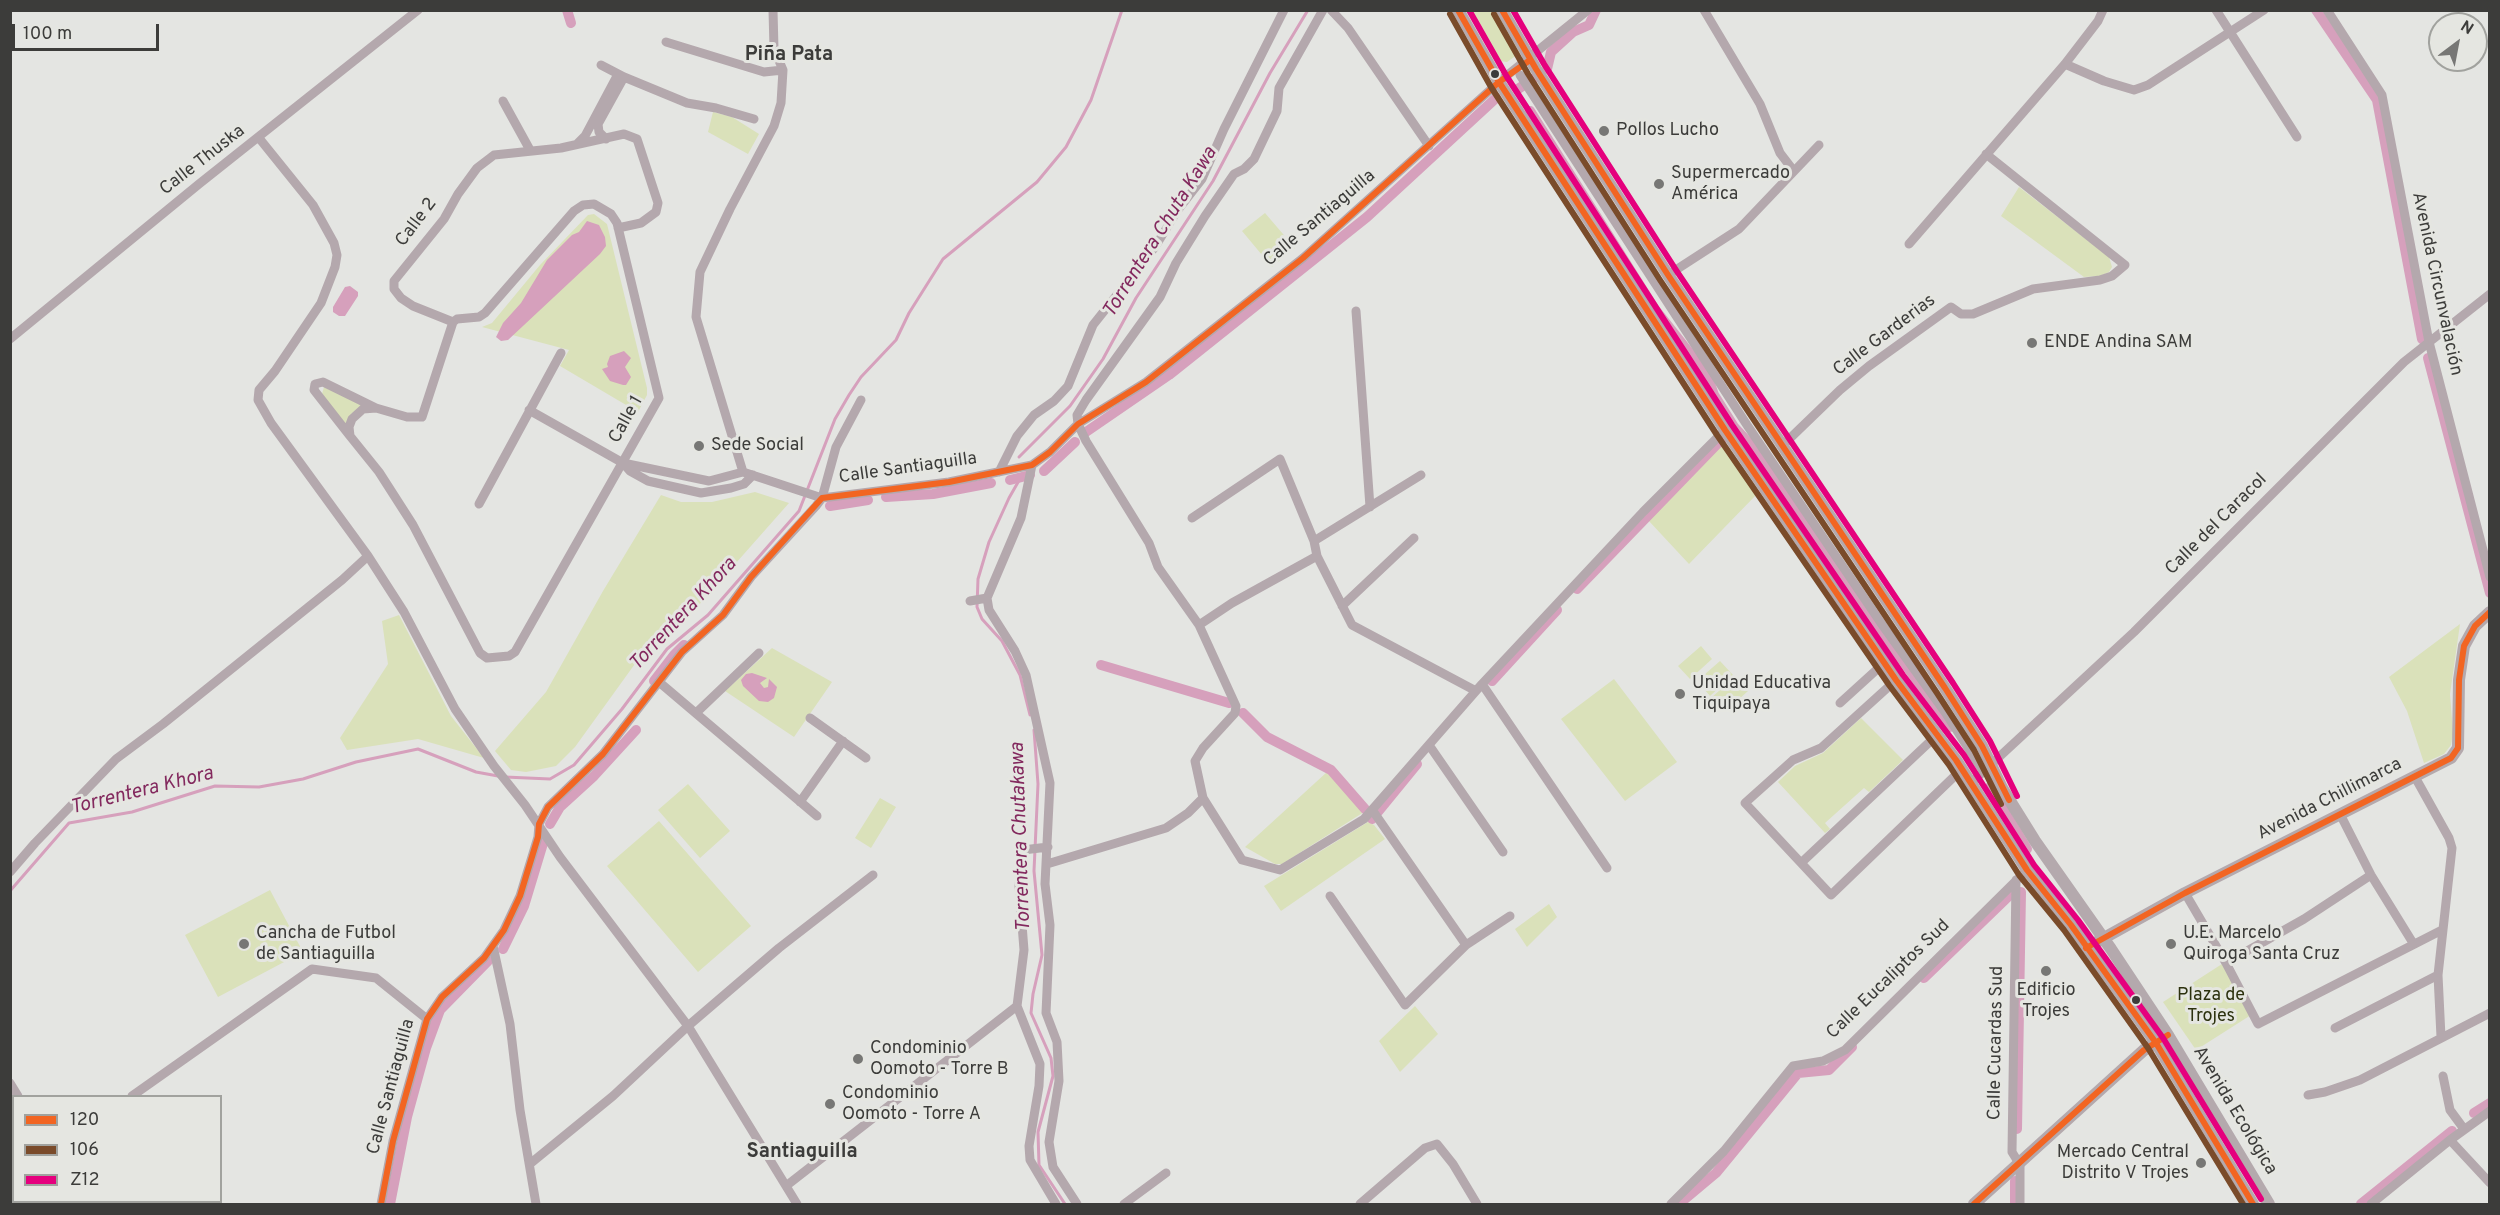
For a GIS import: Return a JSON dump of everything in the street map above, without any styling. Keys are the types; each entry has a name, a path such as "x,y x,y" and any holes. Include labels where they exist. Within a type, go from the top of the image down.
{"main road":[{"name":"Avenida Ecológica","path":"1458,10 1499,82 1725,430 1884,663 1962,769 2027,870 2156,1043 2253,1204"},
{"name":"Avenida Ecológica","path":"1502,10 1530,60 1668,275 1946,688 1987,766 2035,841 2103,937 2168,1035 2268,1204"},
{"name":"Avenida Chillimarca","path":"2086,948 2185,893 2451,758 2458,748 2459,680 2464,646 2475,626 2490,612"},
{"path":"1974,1204 2020,1165 2144,1050 2156,1043"}],"street":[{"name":"Calle Thuska","path":"10,339 199,184 418,10"},
{"path":"743,472 696,317 700,272 774,126 781,103 783,70 774,49 773,10"},
{"path":"1002,471 1017,436 1034,415 1054,401 1068,386 1093,325 1155,247 1177,211 1202,179 1224,129 1284,10"},
{"path":"1323,10 1279,88 1277,111 1254,159 1244,169 1234,174 1176,263 1160,297 1077,415 1078,424 1086,441 1149,543 1158,567 1199,625 1236,706 1234,713 1203,748 1195,761 1203,798 1242,860 1280,870 1364,819 1373,811 1479,687 1643,512 1725,430"},
{"path":"1331,10 1348,27 1429,146"},
{"name":"Calle Santiaguilla","path":"381,1204 393,1141 427,1018 442,997 475,968 493,946 512,915 538,837 539,824 557,796 603,754 682,652 723,615 751,577 819,498 949,482 1032,465 1050,452 1078,424 1146,382 1303,258 1499,82 1530,60 1588,10"},
{"path":"1704,10 1760,104 1780,153 1793,170"},
{"path":"1909,244 2065,64 2098,21 2103,10"},
{"path":"2216,10 2297,137"},
{"path":"2065,64 2104,81 2134,90 2148,85 2264,10"},
{"name":"Avenida Circunvalación","path":"2327,10 2382,95 2429,342 2490,577"},
{"path":"666,42 764,72 783,70"},
{"path":"601,65 687,103 716,108 754,119"},
{"path":"606,139 598,132 598,123 621,75"},
{"path":"576,144 585,136 621,75"},
{"path":"1520,75 1747,425 1881,623 1987,766"},
{"path":"503,101 530,150"},
{"name":"Calle 2","path":"453,322 413,306 401,298 394,289 394,280 444,219 458,194 484,162 494,155 576,144 624,134 637,139 658,203 656,212 651,218 641,223 618,228"},
{"path":"259,138 314,205 334,243 337,255 335,267 321,303 259,390 258,400 271,423 368,556 404,612 455,709 494,766 688,1026 797,1204"},
{"path":"1668,275 1738,229 1819,145"},
{"name":"Calle Garderias","path":"1782,447 1848,384 1951,307 1961,314 1973,314 2033,289 2100,280 2112,276 2125,265 1986,154"},
{"name":"Calle 1","path":"594,204 604,208 611,214 618,228 659,393 623,462 515,652 509,656 488,658 480,653 413,525 379,472 314,390 315,384 323,382 376,408 407,417 422,417 453,322 457,319 479,317 485,313 574,211 583,205 594,204"},
{"name":"Calle del Caracol","path":"1971,783 2134,632 2396,370 2490,294"},
{"path":"1356,311 1370,507"},
{"path":"479,504 561,353"},
{"path":"529,410 623,462 709,481 743,472 819,498 836,447 861,400"},
{"path":"350,436 352,419 358,412 376,408"},
{"path":"1192,518 1280,459 1314,542 1317,556 1352,625 1479,687 1607,868"},
{"path":"623,462 636,476 691,491 709,492 744,484 753,475"},
{"path":"1032,465 1021,519 979,600 989,610 1016,651 1026,675 1050,783 1045,884 1050,925 1046,1013 1058,1042 1059,1081 1049,1142 1053,1167 1077,1204"},
{"path":"660,483 663,472"},
{"path":"1314,542 1421,474"},
{"path":"1342,606 1414,538"},
{"path":"10,872 116,759 171,718 342,580 368,556"},
{"path":"1199,625 1232,603 1317,556"},
{"path":"696,713 759,653"},
{"path":"1840,704 1884,663"},
{"path":"1896,680 1821,748 1793,760 1745,803 1831,895 1962,769"},
{"path":"659,682 817,816"},
{"path":"810,718 866,758"},
{"path":"1801,863 1937,735"},
{"path":"800,802 843,741"},
{"path":"1429,745 1503,852"},
{"path":"2415,777 2451,843 2438,975 2441,1037"},
{"path":"1047,864 1166,828 1188,813 1203,798"},
{"path":"1373,811 1466,945"},
{"path":"2340,814 2371,875 2413,943"},
{"path":"1048,847 1023,850 1019,886 1024,950 1017,1006 1040,1064 1039,1086 1029,1146 1030,1160 1056,1204"},
{"name":"Calle Eucaliptos Sud","path":"1671,1204 1724,1151 1793,1066 1823,1061 1845,1050 2027,870"},
{"path":"531,1163 613,1096 688,1026 778,948 873,875"},
{"path":"2226,963 2304,919 2371,875"},
{"name":"Calle Cucardas Sud","path":"2016,880 2012,1152 2020,1165 2020,1204"},
{"path":"2185,893 2258,1024 2442,930"},
{"path":"1330,896 1405,1005 1466,945 1510,916"},
{"path":"493,946 510,1024 520,1110 531,1163 536,1204"},
{"path":"133,1095 312,969 376,978 427,1018"},
{"path":"2335,1028 2438,975"},
{"path":"786,1186 1017,1006"},
{"path":"2308,1095 2325,1092 2360,1080 2490,1013"},
{"path":"2156,1043 2168,1035"},
{"path":"2443,1076 2450,1110 2464,1129"},
{"path":"2371,1204 2464,1129 2490,1111"},
{"path":"2450,1140 2490,1183"},
{"path":"1360,1204 1425,1148 1437,1144 1453,1164 1477,1204"},
{"path":"1125,1204 1167,1173"}],"green space":[{"path":"1469,11 1498,11 1521,50 1520,53 1507,62 1500,61"},
{"path":"713,112 732,117 759,134 748,154 708,132"},
{"path":"2019,187 2109,257 2112,267 2109,272 2100,276 2084,277 2001,216"},
{"path":"1265,213 1295,248 1272,267 1242,231"},
{"path":"594,214 607,224 647,388 647,395 638,412 560,366 569,350 482,327 492,323 540,265 588,215"},
{"path":"324,387 365,405 351,414 346,426 322,394"},
{"path":"1722,442 1758,493 1689,564 1648,520"},
{"path":"755,492 789,503 698,606 650,643 575,747 556,766 526,772 511,770 495,751 546,692 661,495 681,502 712,502"},
{"path":"399,615 451,716 484,758 418,739 347,750 340,738 388,664 382,621"},
{"path":"2460,624 2450,694 2453,733 2451,745 2444,754 2424,763 2407,711 2389,677"},
{"path":"1701,646 1712,659 1690,679 1678,666"},
{"path":"772,648 832,682 794,737 725,691"},
{"path":"1720,661 1733,675 1710,696 1697,681"},
{"path":"1735,677 1748,691 1725,712 1712,697"},
{"path":"1614,679 1677,762 1625,801 1561,719"},
{"path":"1861,718 1903,760 1869,792 1864,788 1825,823 1830,829 1825,833 1778,782 1795,766 1823,753"},
{"path":"1327,772 1364,812 1282,864 1275,864 1245,847"},
{"path":"688,784 730,831 700,858 658,810"},
{"path":"880,798 896,807 871,848 855,838"},
{"path":"659,821 751,926 698,972 607,866"},
{"path":"1368,822 1374,825 1385,839 1281,911 1264,886"},
{"name":"Cancha de Futbol de Santiaguilla","path":"270,890 303,952 218,997 185,935"},
{"path":"1549,904 1557,917 1527,947 1515,929"},
{"name":"Plaza de Trojes","path":"2222,964 2251,1015 2196,1050 2163,1002"},
{"path":"1415,1006 1438,1034 1400,1072 1379,1041"}],"shaded area":[{"path":"587,221 599,225 605,237 606,246 508,340 501,341 496,337 503,323 521,303 547,260 572,235 579,232"},
{"path":"350,286 358,292 358,296 345,316 339,316 333,312 333,307 345,287"},
{"path":"624,351 631,358 625,367 631,377 626,385 610,381 602,369 608,367 610,356"},
{"path":"752,673 767,678 760,683 764,688 768,687 769,679 777,687 774,698 768,702 759,701 743,686 741,680 746,674"}],"waterway":[{"path":"567,10 571,23"},
{"name":"Torrentera Khora","path":"505,777 550,779 574,765 622,709 667,649 708,615 799,511 835,419 861,377 896,340 909,313 943,259 1037,182 1066,147 1091,100 1122,10"},
{"name":"Torrentera Chuta Kawa","path":"1019,457 1070,406 1103,359 1136,298 1213,181 1270,73 1308,10"},
{"path":"1547,69 1551,52 1573,32 1589,25 1596,10"},
{"path":"2316,10 2377,100 2422,339"},
{"path":"1518,89 1536,77"},
{"path":"1086,432 1169,375 1367,217 1496,98"},
{"path":"1530,111 1654,308 1707,375 1714,395 1734,427 1748,442 1950,727"},
{"path":"2428,358 2490,593"},
{"path":"1577,589 1722,439"},
{"path":"1044,471 1075,442"},
{"name":"Torrentera Chutakawa","path":"1010,480 1030,475"},
{"name":"Torrentera Chutakawa","path":"1021,477 989,542 978,579 977,607 982,619 1002,641 1020,675 1030,715"},
{"path":"886,497 933,494 991,483"},
{"path":"830,506 868,500"},
{"path":"1492,681 1557,610"},
{"path":"654,681 684,645"},
{"path":"1101,665 1229,703"},
{"path":"1243,713 1267,737 1331,770 1365,809"},
{"path":"550,824 560,807 594,776 636,730"},
{"name":"Torrentera Chutakawa","path":"1034,730 1038,784 1034,871 1042,955 1031,1013 1051,1058 1053,1076 1038,1132 1039,1165 1065,1204"},
{"name":"Torrentera Khora","path":"10,891 69,823 132,812 215,786 259,787 303,779 356,762 418,749 476,772 498,776"},
{"path":"1372,819 1417,764"},
{"path":"1990,787 2027,849"},
{"path":"503,949 524,906 544,840"},
{"path":"2017,1129 2021,892"},
{"path":"1924,978 2010,895"},
{"path":"390,1204 407,1117 426,1048 440,1010 488,961"},
{"path":"1679,1204 1716,1173 1798,1073 1829,1070 1852,1047"},
{"path":"2474,1113 2490,1103"},
{"path":"2361,1204 2452,1131"},
{"path":"2015,1181 2015,1204"}],"transit line":[{"name":"120","path":"1458,10 1499,82 1725,430 1896,680 1956,760 2027,870 2071,925 2156,1043 2253,1204"},
{"name":"Z12","path":"1469,10 1507,77 1732,425 1903,675 1964,755 2034,865 2078,920 2163,1038 2261,1199"},
{"name":"120","path":"1502,10 1536,69 1668,275 1945,688 1982,746 2009,800"},
{"name":"Z12","path":"1513,10 1544,64 1676,270 1953,683 1990,741 2017,796"},
{"name":"106","path":"1450,14 1491,87 1717,435 1889,685 1949,765 2019,875 2064,930 2148,1048 2243,1204"},
{"name":"106","path":"1494,14 1528,74 1660,280 1974,750 2001,804"},
{"name":"120","path":"381,1204 393,1141 427,1019 442,997 484,958 504,930 520,896 538,837 539,824 548,807 603,754 682,652 723,615 751,577 822,498 949,482 1032,465 1050,452 1078,424 1146,382 1303,258 1499,82 1530,60"},
{"name":"120","path":"2086,948 2185,893 2451,758 2458,748 2459,680 2464,646 2475,626 2490,612"},
{"name":"120","path":"1974,1204 2144,1050 2168,1035"}],"place":[{"name":"Pollos Lucho","path":"1604,131"},
{"name":"Supermercado América","path":"1659,184"},
{"name":"ENDE Andina SAM","path":"2032,343"},
{"name":"Sede Social","path":"699,446"},
{"name":"Unidad Educativa Tiquipaya","path":"1680,694"},
{"name":"Cancha de Futbol de Santiaguilla","path":"244,944"},
{"name":"U.E. Marcelo Quiroga Santa Cruz","path":"2171,944"},
{"name":"Edificio Trojes","path":"2046,971"},
{"name":"Condominio Oomoto - Torre B","path":"858,1059"},
{"name":"Condominio Oomoto - Torre A","path":"830,1104"},
{"name":"Mercado Central Distrito V Trojes","path":"2201,1163"}],"district":[{"name":"Piña Pata","path":"789,56"},
{"name":"Santiaguilla","path":"802,1153"}]}
